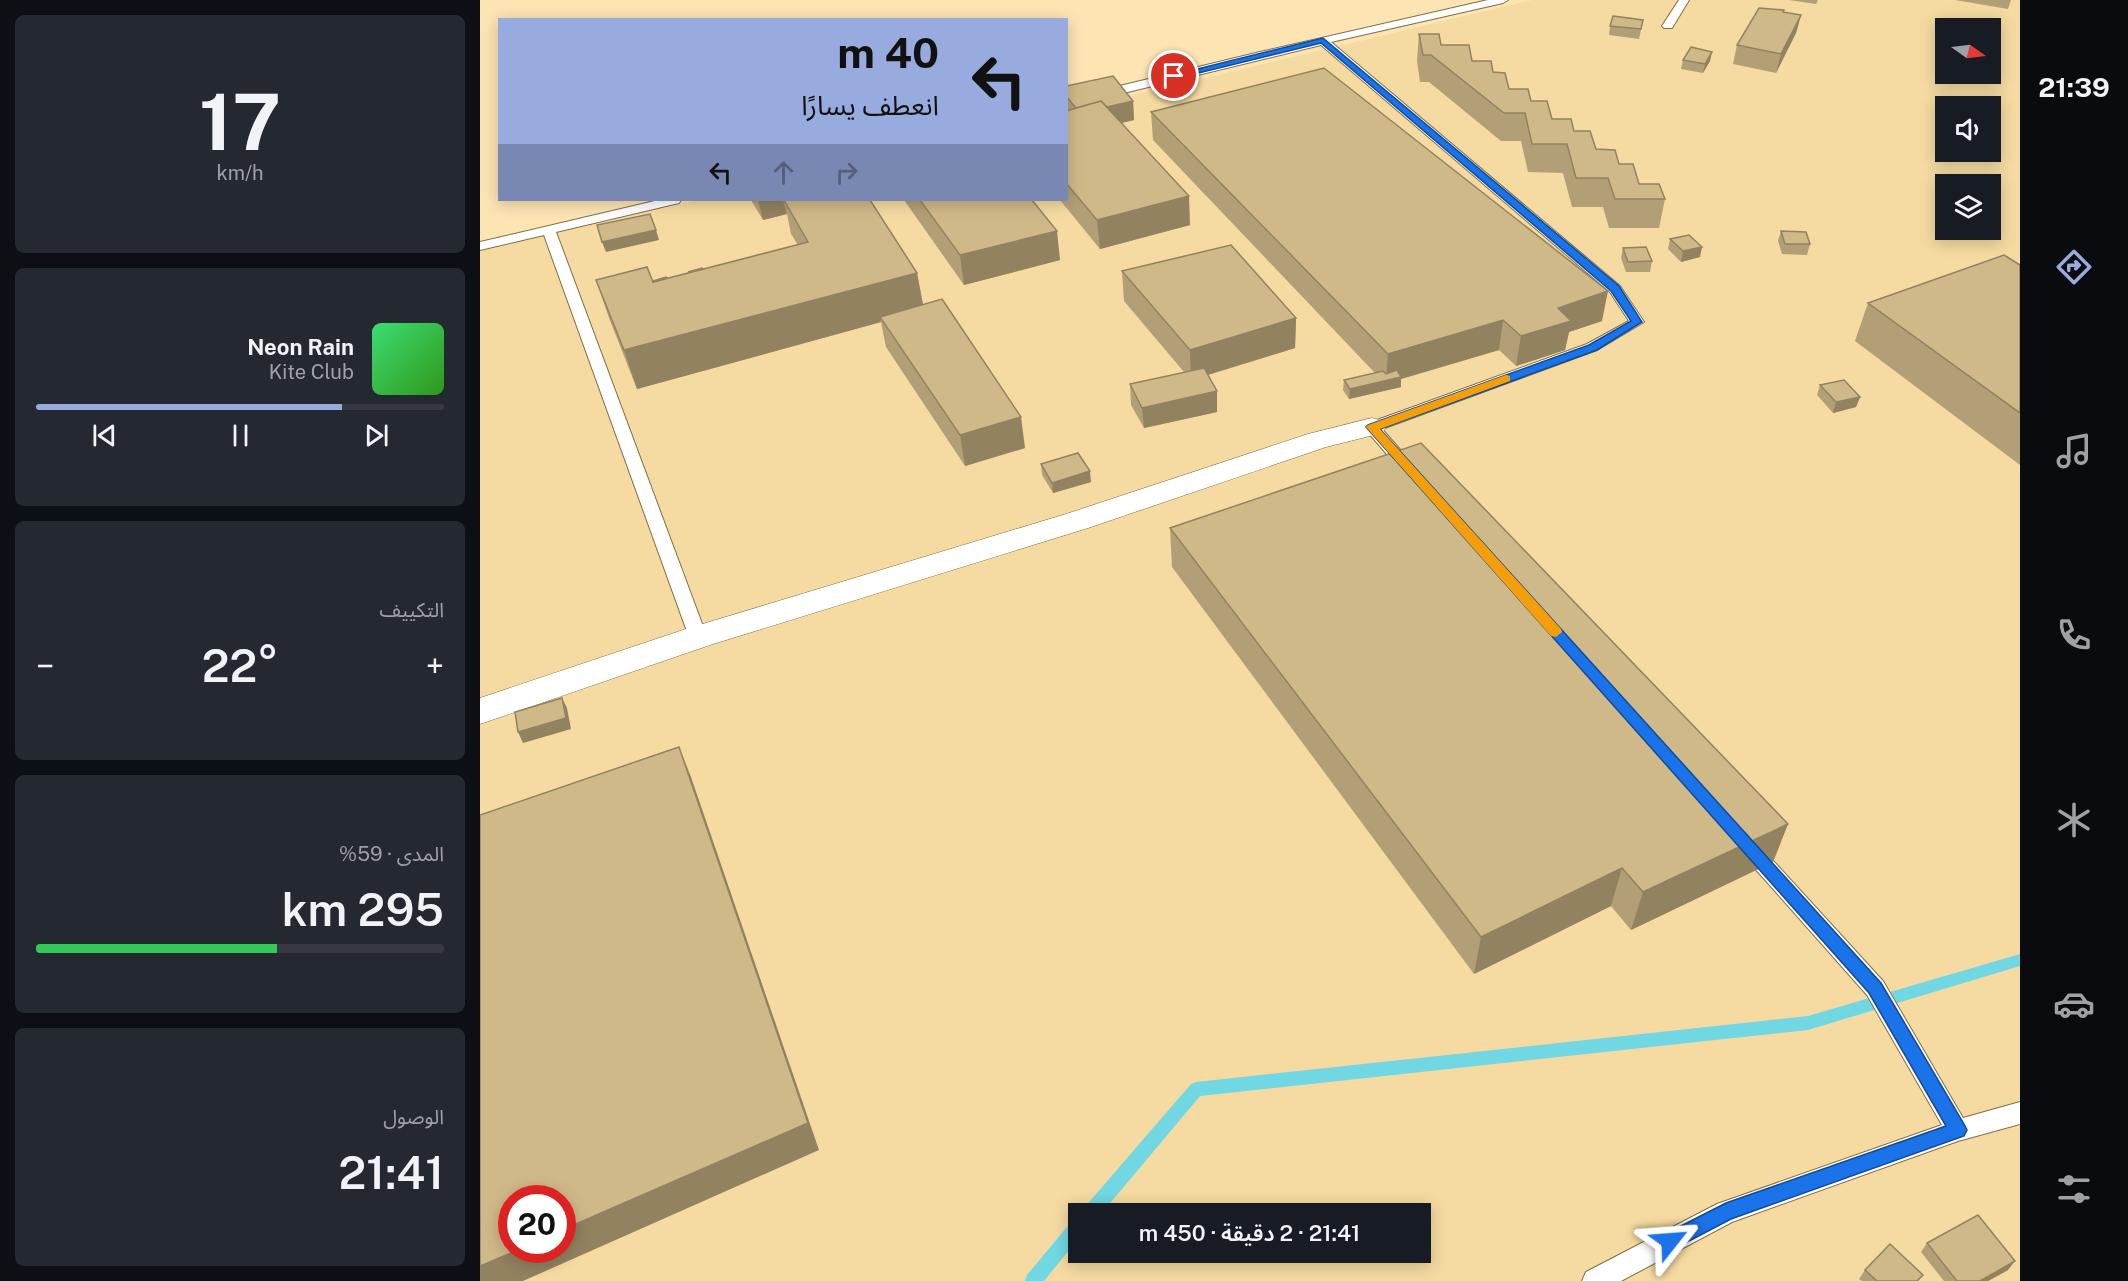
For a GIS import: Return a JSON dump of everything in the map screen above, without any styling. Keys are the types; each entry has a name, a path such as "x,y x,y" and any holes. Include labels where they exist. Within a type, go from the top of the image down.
{"street":[{"path":"480,711 698,637 1077,521 1318,440 1372,427"}],"lane":[{"path":"1068,103 1323,40 1503,0"},
{"path":"1668,26 1684,0"},
{"path":"1323,40 1615,289 1637,322 1593,347 1372,427 1420,481"},
{"path":"480,246 671,201"},
{"path":"549,230 698,637"},
{"path":"1739,836 1875,988 1958,1130"},
{"path":"1596,1281 1726,1212 1958,1130 2020,1113"}],"shaded area":[{"path":"1532,0 2020,0 2020,1281 480,1281 480,251 694,201 1068,201 1068,111"}],"building":[{"path":"1759,8 1784,10 1783,12 1801,15 1781,54 1737,45"},
{"path":"1613,16 1643,20 1641,29 1610,26"},
{"path":"1419,34 1439,34 1441,45 1469,45 1472,61 1491,61 1493,72 1505,73 1509,89 1528,89 1531,101 1547,101 1552,119 1571,119 1574,131 1590,131 1596,149 1615,150 1619,164 1633,164 1639,184 1659,184 1665,199 1615,199 1608,178 1576,178 1567,144 1532,144 1525,113 1504,113 1431,55 1423,55"},
{"path":"1691,47 1712,52 1705,64 1683,60"},
{"path":"1324,68 1608,291 1558,308 1571,321 1521,336 1503,320 1388,354 1151,112"},
{"path":"1113,76 1133,101 1107,107 1101,101 1076,108 1068,98 1068,86"},
{"path":"1101,101 1189,196 1097,220 1068,185 1068,110"},
{"path":"785,201 871,201 917,273 624,350 596,280 647,267 653,282 808,242"},
{"path":"921,201 1033,201 1057,231 960,255"},
{"path":"650,214 656,230 602,242 597,225"},
{"path":"1781,231 1806,232 1810,244 1785,244"},
{"path":"1689,235 1702,247 1683,251 1670,239"},
{"path":"1231,245 1296,318 1190,350 1122,271"},
{"path":"1646,247 1652,261 1628,262 1623,248"},
{"path":"2004,255 2020,265 2020,413 1868,303"},
{"path":"942,299 1021,417 960,435 880,317"},
{"path":"1204,368 1217,391 1142,408 1130,384"},
{"path":"1397,370 1401,377 1350,389 1344,380 1383,371 1386,374"},
{"path":"1844,380 1860,397 1836,402 1820,385"},
{"path":"1421,443 1788,824 1643,892 1622,868 1481,937 1170,528"},
{"path":"1078,453 1090,471 1052,483 1041,464"},
{"path":"562,698 566,718 518,732 515,712"},
{"path":"679,747 808,1123 576,1224 576,1185 498,1185 498,1258 480,1266 480,815"},
{"path":"1978,1215 2015,1261 1980,1281 1957,1281 1927,1243"},
{"path":"1890,1244 1923,1275 1917,1281 1877,1281 1865,1270"}],"waterway":[{"path":"1099,1203 1196,1089 1808,1023 2020,960"},
{"path":"1033,1281 1068,1239"}],"slow traffic":[{"path":"1506,379 1372,427 1556,632"}],"route":[{"path":"1174,76 1323,40 1615,289 1637,322 1593,347 1372,427 1875,988 1958,1130 1726,1212 1670,1241"}]}
